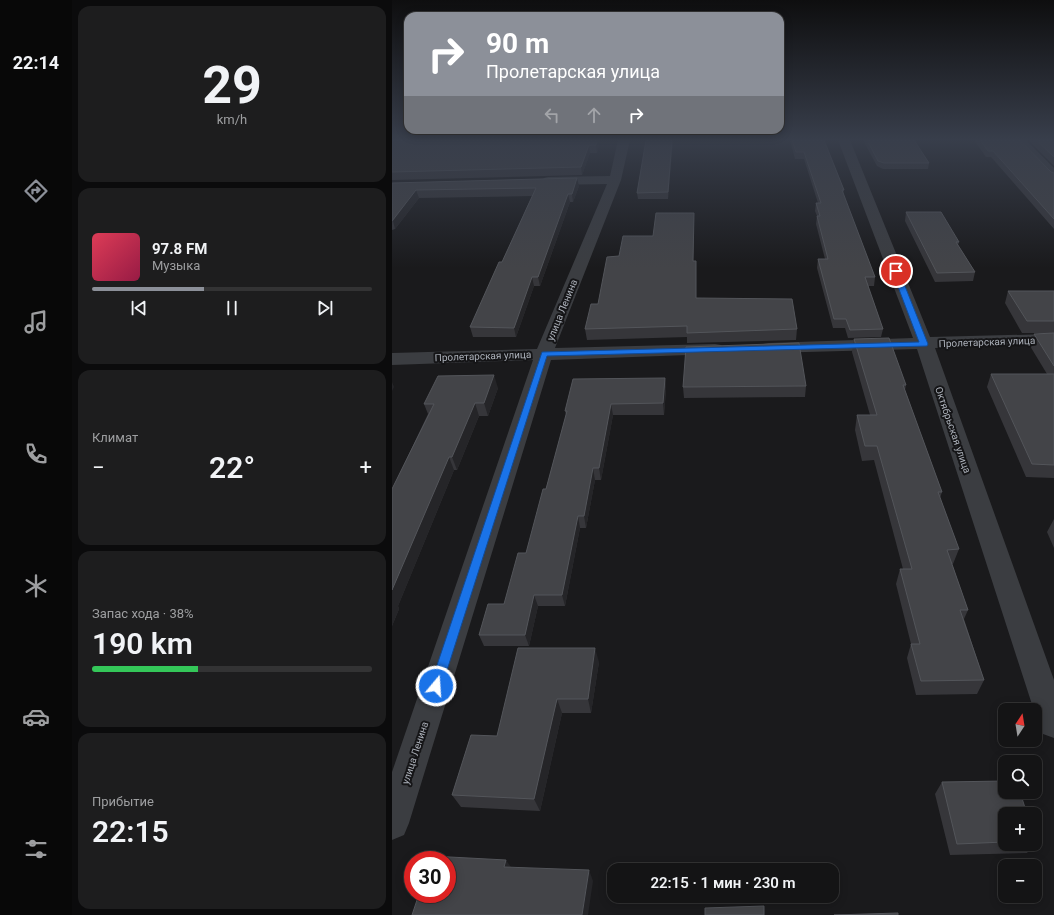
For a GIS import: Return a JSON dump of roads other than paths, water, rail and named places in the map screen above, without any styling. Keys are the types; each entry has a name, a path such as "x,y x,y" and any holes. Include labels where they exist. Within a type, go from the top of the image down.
{"street":[{"name":"улица Ленина","path":"392,823 544,354 614,183"},
{"name":"Октябрьская улица","path":"861,183 924,344 1054,723"},
{"name":"Пролетарская улица","path":"392,359 1054,339"}]}
